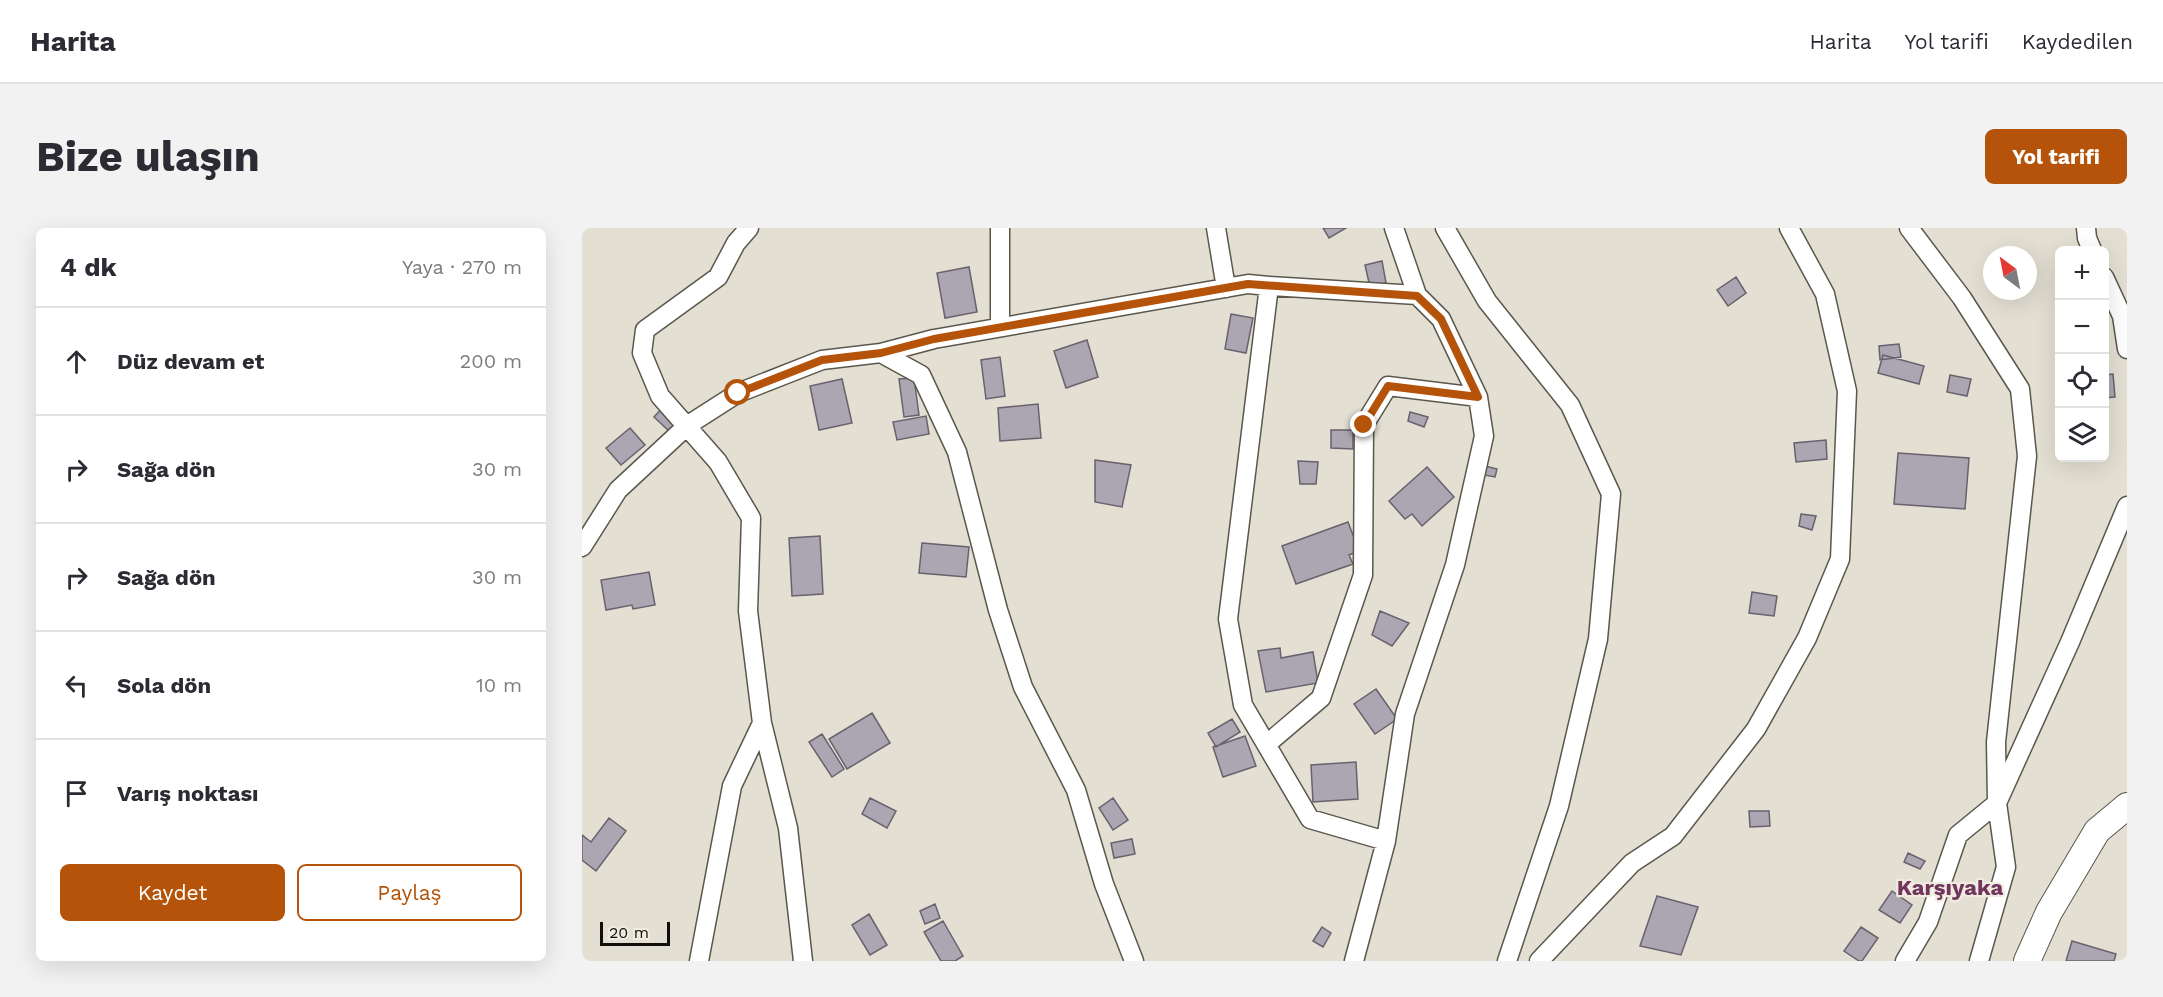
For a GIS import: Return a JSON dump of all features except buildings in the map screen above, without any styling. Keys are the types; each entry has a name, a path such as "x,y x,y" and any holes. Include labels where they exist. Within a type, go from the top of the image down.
{"street":[{"path":"749,228 736,243 718,277 645,330 642,353 660,396 718,462 752,518 748,611 762,723 788,828 803,961"},
{"path":"1000,228 1000,327"},
{"path":"1216,228 1226,288"},
{"path":"1354,961 1386,841 1405,714 1455,566 1484,436 1478,397 1441,319 1417,296 1394,228"},
{"path":"1445,228 1487,301 1570,405 1611,494 1598,639 1559,806 1507,961"},
{"path":"1539,961 1632,863 1673,836 1756,729 1807,638 1840,559 1847,391 1825,294 1789,228"},
{"path":"1909,228 1962,298 2020,389 2027,456 1996,742 1997,803 2006,867 1978,961"},
{"path":"2086,228 2090,246"},
{"path":"582,547 618,490 687,425 738,393 822,360 881,353 934,339 1248,284 1417,296"},
{"path":"1269,286 1228,619 1243,705 1310,819 1386,841"},
{"path":"2109,288 2122,316 2127,349"},
{"path":"881,353 921,375 957,452 998,609 1023,687 1076,790 1104,884 1134,961"},
{"path":"1268,744 1321,698 1363,575 1364,425 1369,415 1388,386 1478,397"},
{"path":"1905,961 1928,922 1958,835 1997,803 2070,642 2127,506"},
{"path":"699,961 732,786 762,723"},
{"path":"2027,961 2049,912 2097,831 2127,806"}],"district":[{"name":"Karşıyaka","path":"1950,887"}],"route":[{"path":"738,393 822,360 881,353 934,339 1248,284 1417,296 1441,319 1478,397 1388,386 1364,425"}]}
